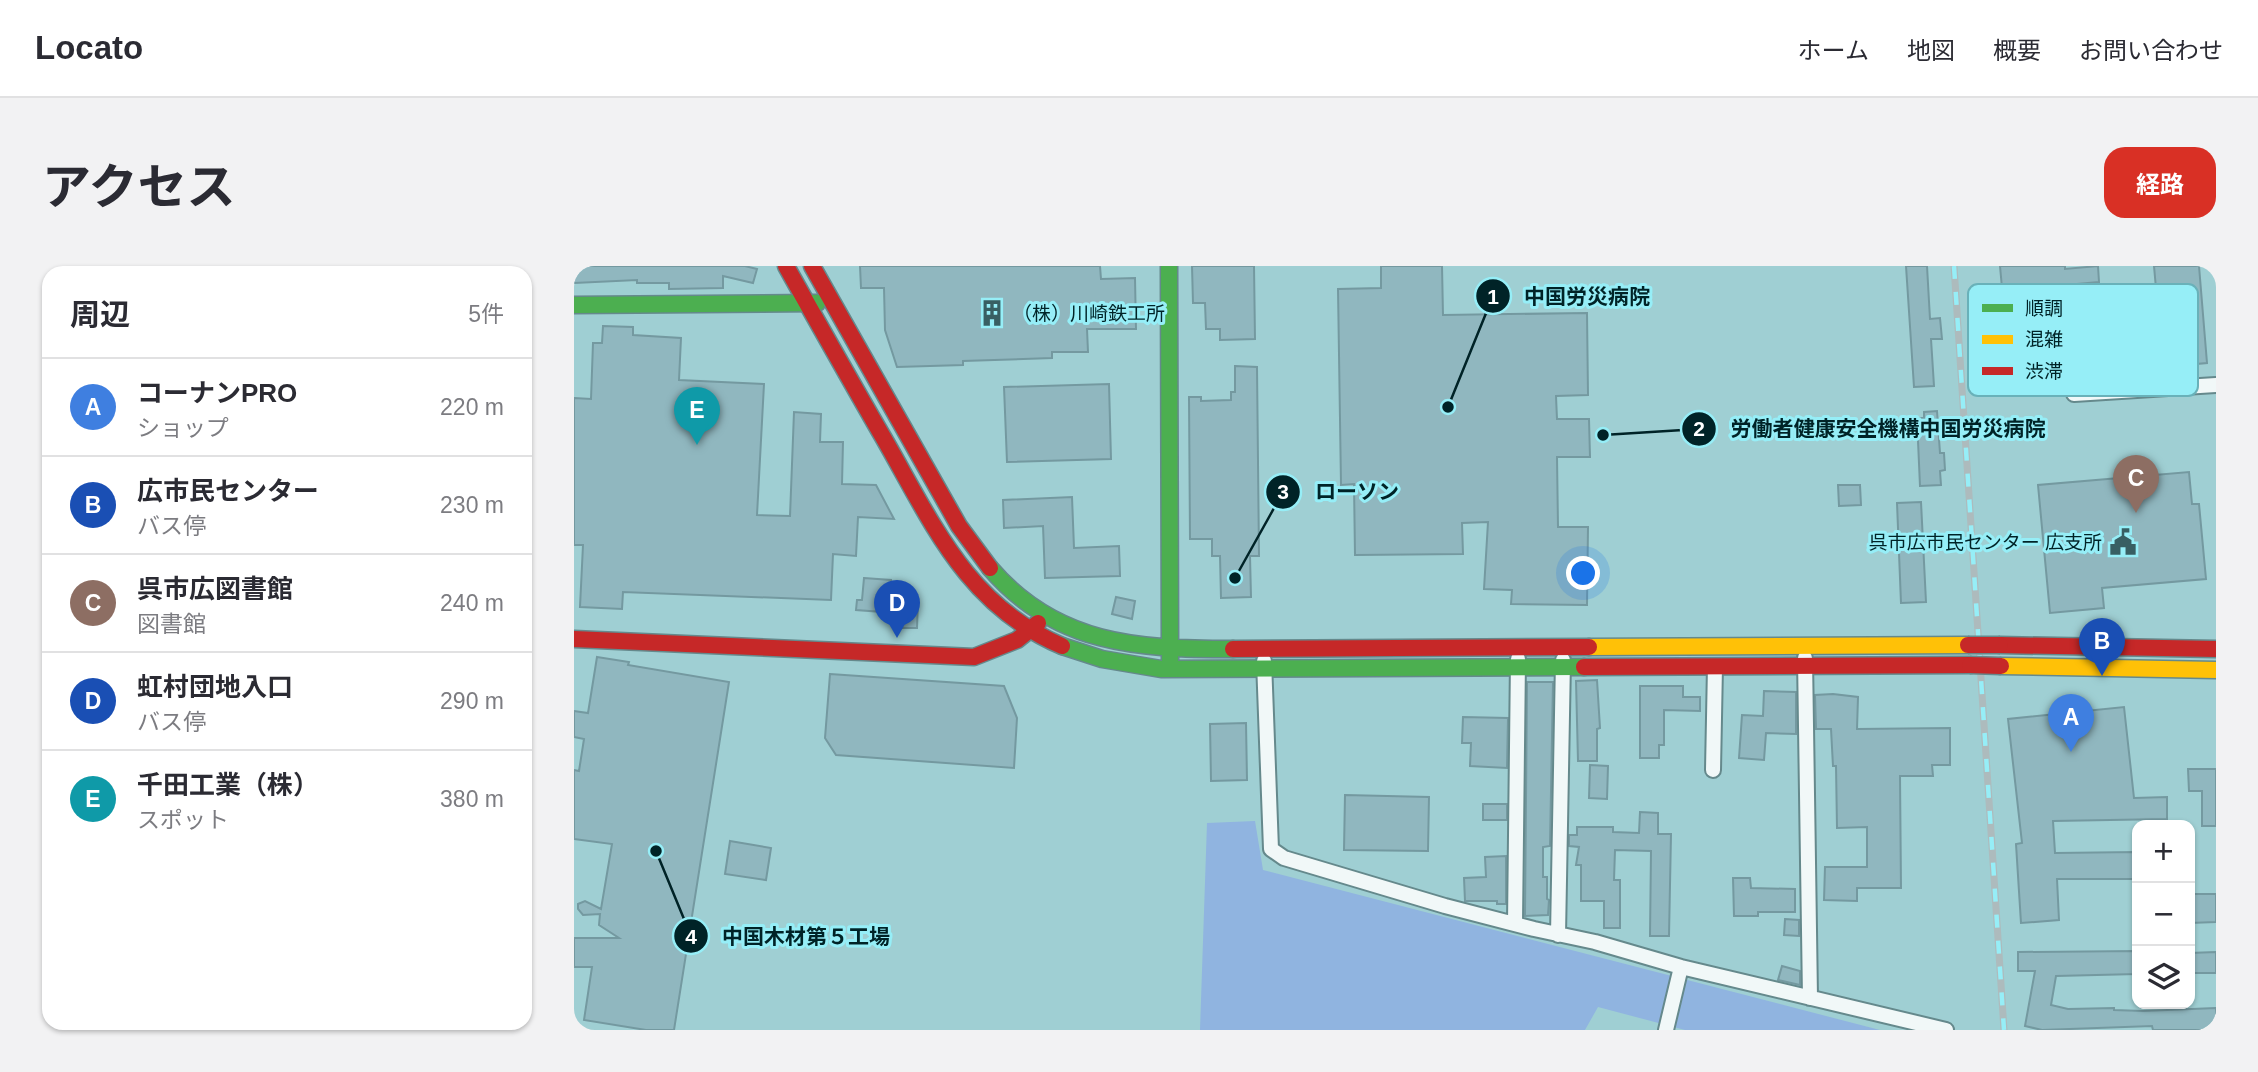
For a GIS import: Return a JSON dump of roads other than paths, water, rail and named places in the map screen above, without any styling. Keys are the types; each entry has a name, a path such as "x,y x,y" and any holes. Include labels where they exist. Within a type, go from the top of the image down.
{"street":[{"path":"786,266 946,547 982,592 1010,618 1076,653 1122,664 1170,669 1970,665 2216,670"},
{"path":"813,266 959,526 985,563 1044,616 1074,629 1119,642 1170,649 1968,645 2216,649"},
{"path":"1169,266 1170,669"},
{"path":"574,305 834,303"},
{"path":"2198,386 2216,385"},
{"path":"574,639 974,657 1003,647 1032,632 1044,616"},
{"path":"1804,646 1810,998"},
{"path":"1515,923 1518,647"},
{"path":"1558,935 1563,647"},
{"path":"1647,647 1647,666"},
{"path":"1264,649 1271,849 1284,858 1445,906 1595,942 1681,967 1946,1030"},
{"path":"1713,770 1715,666"},
{"path":"1666,1030 1681,967"}],"water":[{"path":"1255,821 1263,870 1880,1030 1685,1030 1598,1007 1585,1030 1200,1030 1207,823"}],"railway":[{"path":"1954,266 2004,1030"}],"place":[{"name":"（株）川崎鉄工所","path":"992,313"},
{"name":"中国労災病院","path":"1448,407"},
{"name":"労働者健康安全機構中国労災病院","path":"1603,435"},
{"name":"千田工業（株）","path":"697,445"},
{"name":"呉市広図書館","path":"2136,513"},
{"name":"呉市広市民センター 広支所","path":"2123,542"},
{"name":"ローソン","path":"1235,578"},
{"name":"虹村団地入口","path":"897,638"},
{"name":"広市民センター","path":"2102,676"},
{"name":"コーナンPRO","path":"2071,752"},
{"name":"中国木材第５工場","path":"656,851"}]}
